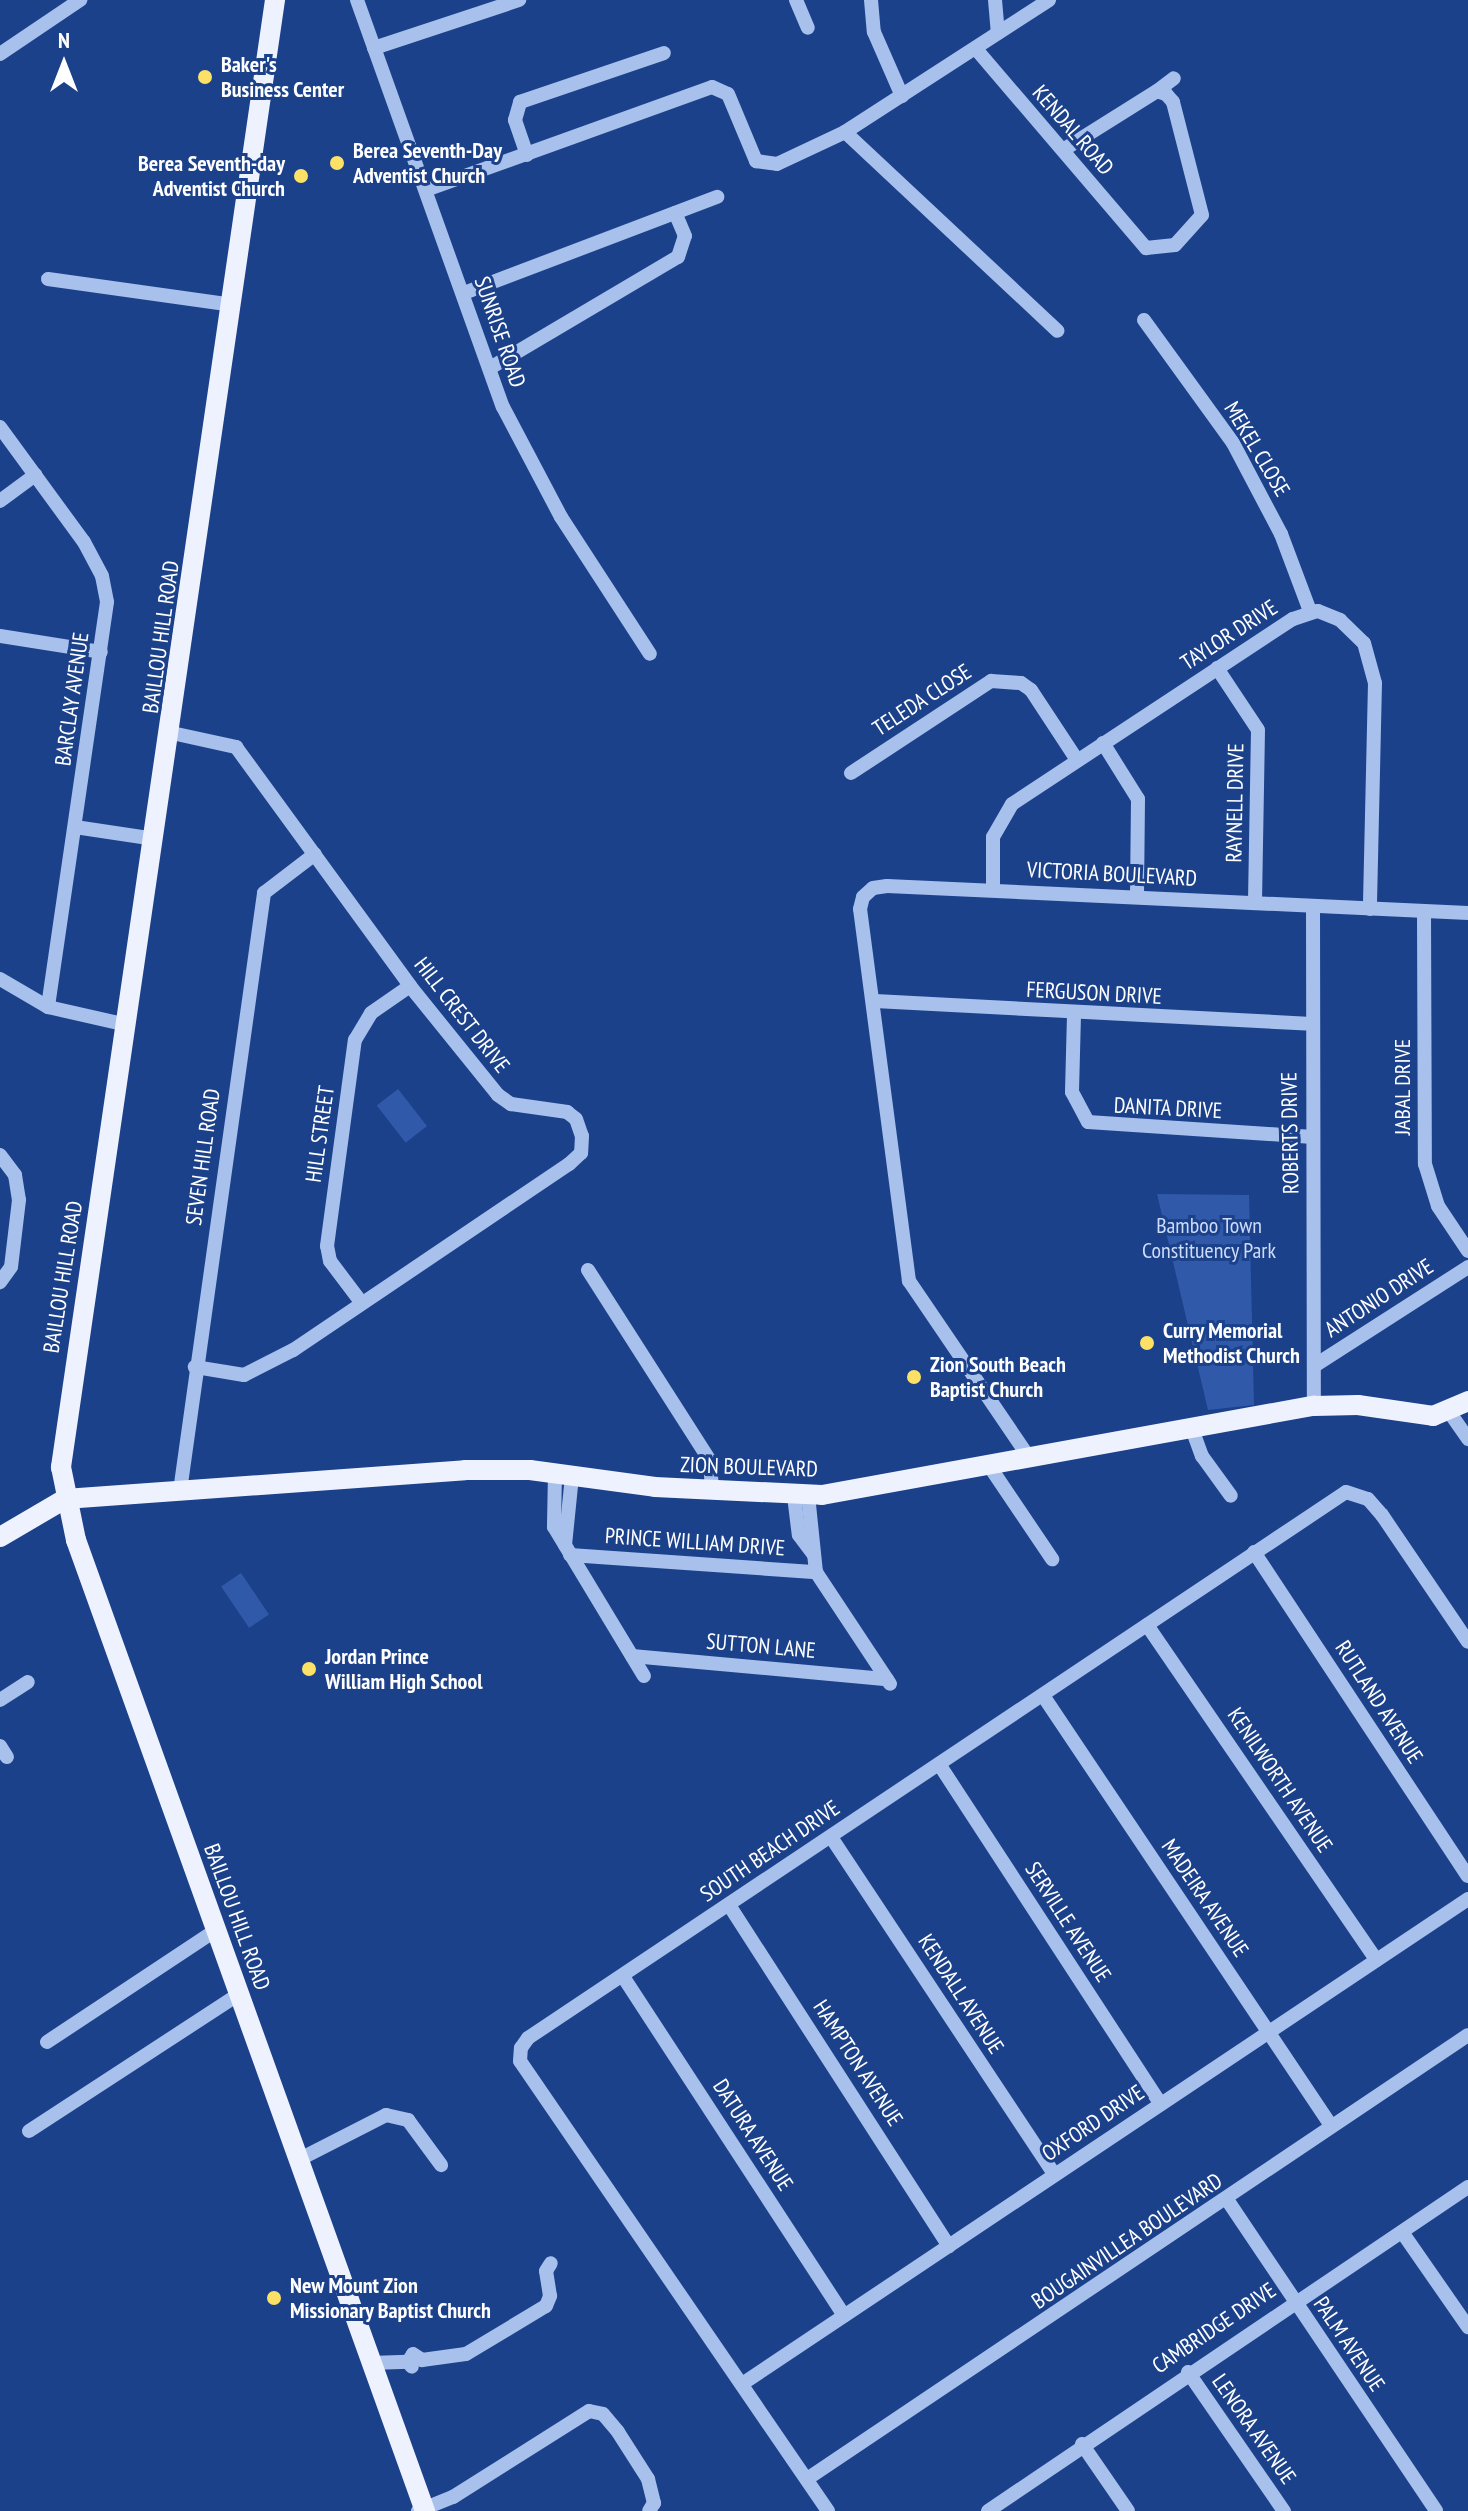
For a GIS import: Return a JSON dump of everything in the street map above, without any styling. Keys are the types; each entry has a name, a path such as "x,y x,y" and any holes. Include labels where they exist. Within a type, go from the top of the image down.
{"main road":[{"name":"BAILLOU HILL ROAD","path":"275,0 172,733 63,1437 65,1499 422,2510"},
{"path":"1450,1413 1468,1401"},
{"name":"ZION BOULEVARD","path":"65,1499 476,1469 801,1496 1314,1406 1450,1413"},
{"path":"0,1537 65,1499"}],"street":[{"path":"0,54 80,0"},
{"name":"SUNRISE ROAD","path":"357,0 503,407 561,517 650,654"},
{"path":"374,48 519,0"},
{"path":"796,0 808,28"},
{"path":"871,0 874,32 902,96"},
{"path":"995,0 998,33"},
{"path":"426,190 712,87 728,94 744,144 760,164 777,164 845,132 1049,0"},
{"name":"KENDAL ROAD","path":"976,49 1137,240 1146,248 1168,250 1186,237 1202,215 1173,102 1157,91"},
{"path":"527,155 515,120 520,102 664,53"},
{"path":"1063,150 1174,78"},
{"path":"845,132 1058,331"},
{"path":"464,293 717,197"},
{"path":"490,368 678,257 685,236 675,213"},
{"path":"48,279 233,305"},
{"name":"MEKEL CLOSE","path":"1144,320 1233,443 1281,534 1310,611"},
{"name":"BARCLAY AVENUE","path":"0,427 102,576 107,610 48,1007"},
{"path":"0,501 35,475"},
{"name":"TAYLOR DRIVE","path":"993,890 993,837 1003,813 1077,760 1310,611 1340,620 1364,643 1370,656 1375,683 1370,909"},
{"path":"0,636 101,652"},
{"name":"RAYNELL DRIVE","path":"1217,668 1258,730 1255,902"},
{"name":"TELEDA CLOSE","path":"851,773 991,681 1021,683 1031,690 1077,760"},
{"name":"HILL CREST DRIVE","path":"172,733 236,747 410,986 498,1095 511,1104 554,1106 576,1119 581,1153 258,1371 244,1375 195,1367"},
{"path":"1103,743 1138,799 1137,897"},
{"path":"75,827 155,839"},
{"name":"SEVEN HILL ROAD","path":"180,1491 264,893 315,854"},
{"name":"VICTORIA BOULEVARD","path":"875,1001 860,909 873,888 993,890 1468,913"},
{"name":"ROBERTS DRIVE","path":"1313,907 1314,1406"},
{"name":"JABAL DRIVE","path":"1424,912 1425,1164 1438,1206 1468,1251"},
{"path":"0,979 48,1007 127,1025"},
{"name":"HILL STREET","path":"361,1302 330,1261 327,1246 355,1040 371,1013 410,986"},
{"path":"875,1001 909,1281 1028,1456"},
{"name":"FERGUSON DRIVE","path":"875,1001 1074,1015 1311,1024"},
{"name":"DANITA DRIVE","path":"1074,1015 1072,1092 1088,1122 1312,1137"},
{"path":"0,1155 15,1175 19,1200 11,1267 0,1282"},
{"name":"ANTONIO DRIVE","path":"1314,1366 1468,1267"},
{"path":"588,1270 710,1461 712,1491"},
{"path":"1450,1413 1468,1439"},
{"path":"1191,1426 1202,1456 1231,1496"},
{"path":"988,1464 1052,1559"},
{"path":"564,1474 568,1550 644,1676"},
{"name":"SOUTH BEACH DRIVE","path":"828,2511 520,2061 528,2038 624,1978 939,1764 1044,1697 1331,1499 1357,1493 1382,1515 1468,1642"},
{"path":"801,1496 816,1572"},
{"name":"PRINCE WILLIAM DRIVE","path":"568,1550 816,1572"},
{"name":"RUTLAND AVENUE","path":"1254,1552 1468,1876"},
{"name":"SUTTON LANE","path":"632,1656 889,1682 816,1572"},
{"name":"KENILWORTH AVENUE","path":"1147,1625 1376,1960"},
{"path":"0,1700 28,1682"},
{"name":"MADEIRA AVENUE","path":"1044,1697 1330,2124"},
{"name":"SERVILLE AVENUE","path":"939,1764 1161,2104"},
{"name":"KENDALL AVENUE","path":"831,1837 1055,2175"},
{"name":"OXFORD DRIVE","path":"742,2384 1468,1899"},
{"name":"HAMPTON AVENUE","path":"729,1905 949,2246"},
{"path":"47,2042 216,1930"},
{"name":"DATURA AVENUE","path":"624,1978 844,2316"},
{"path":"29,2131 239,1994"},
{"name":"BOUGAINVILLEA BOULEVARD","path":"807,2479 1228,2201 1330,2124 1468,2035"},
{"path":"298,2160 386,2115 408,2120 441,2165"},
{"name":"CAMBRIDGE DRIVE","path":"988,2511 1188,2372 1468,2187"},
{"name":"PALM AVENUE","path":"1228,2201 1436,2511"},
{"path":"1402,2232 1468,2327"},
{"path":"371,2363 466,2354 546,2306 550,2296 546,2271 551,2263"},
{"name":"LENORA AVENUE","path":"1188,2372 1284,2511"},
{"path":"422,2510 453,2497 589,2411 603,2414 648,2479 654,2503 649,2511"},
{"path":"1082,2444 1128,2511"}],"green space":[{"path":"398,1089 427,1126 406,1143 377,1106"},
{"name":"Bamboo Town Constituency Park","path":"1157,1194 1249,1195 1254,1405 1208,1410"},
{"path":"241,1573 269,1614 249,1628 221,1586"}],"place":[{"name":"Baker's Business Center","path":"205,77"},
{"name":"Berea Seventh-Day Adventist Church","path":"337,163"},
{"name":"Berea Seventh-day Adventist Church","path":"301,176"},
{"name":"Curry Memorial Methodist Church","path":"1147,1343"},
{"name":"Zion South Beach Baptist Church","path":"914,1377"},
{"name":"Jordan Prince William High School","path":"309,1669"},
{"name":"New Mount Zion Missionary Baptist Church","path":"274,2298"}]}
